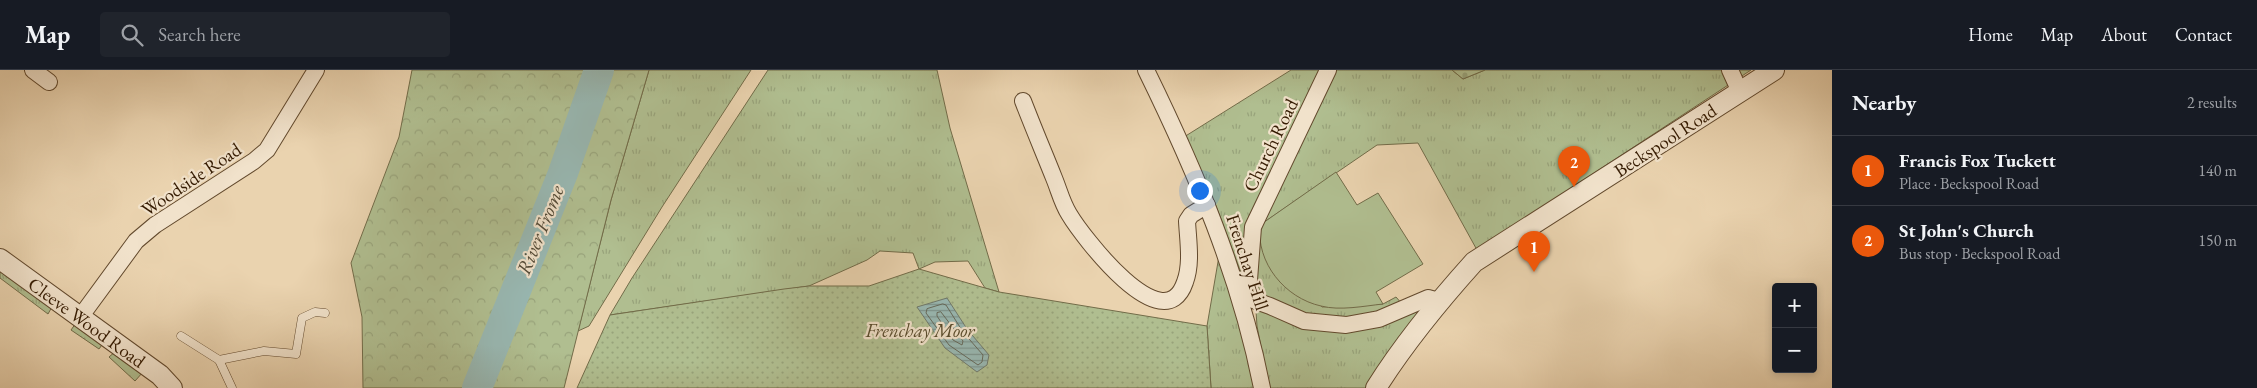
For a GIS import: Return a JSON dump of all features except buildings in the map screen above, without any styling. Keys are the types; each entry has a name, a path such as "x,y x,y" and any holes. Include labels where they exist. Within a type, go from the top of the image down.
{"street":[{"path":"33,70 49,82"},
{"name":"Woodside Road","path":"81,316 136,242 155,225 254,161 266,150 316,70"},
{"name":"Frenchay Hill","path":"1146,70 1182,144 1208,205 1239,295 1256,355 1262,388"},
{"name":"Church Road","path":"1239,295 1249,280 1253,227 1328,70"},
{"path":"1730,70 1740,92"},
{"name":"Beckspool Road","path":"1377,388 1402,348 1438,301 1474,262 1774,70"},
{"path":"1023,101 1068,213 1087,240 1113,270 1136,290 1153,300 1166,301 1177,295 1185,283 1189,267 1187,221 1191,215 1208,205"},
{"name":"Cleeve Wood Road","path":"0,258 160,375 172,388"},
{"path":"1239,295 1304,321 1346,325 1379,319 1428,298 1438,301"}],"lane":[{"path":"219,360 264,351 296,354 302,318 316,312 326,313"},
{"path":"181,336 219,360 232,388"}],"green space":[{"path":"412,70 649,70 611,200 564,388 363,388 362,317 351,263 399,137"},
{"path":"649,70 751,70 662,207 589,326 578,331 611,200"},
{"path":"768,70 937,70 950,128 999,292 985,288 968,261 935,262 919,269 913,253 880,251 867,260 809,286 610,315 632,278"},
{"path":"1291,70 1319,70 1245,271 1241,273 1216,206 1184,137"},
{"path":"1335,70 1452,70 1463,79 1485,70 1751,70 1477,250 1418,143 1377,145 1260,225"},
{"path":"1452,70 1485,70 1463,79"},
{"path":"1336,172 1357,205 1378,193 1423,264 1376,292 1383,304 1336,308 1308,302 1285,287 1268,265 1263,253 1260,225"},
{"path":"1259,237 1322,307 1383,304 1396,297 1403,305 1346,319 1307,315 1265,296 1259,289 1256,277"},
{"path":"1219,256 1241,324 1255,388 1211,388 1207,326"},
{"path":"0,269 53,305 48,314 0,278"},
{"name":"Frenchay Moor","path":"919,269 999,292 1207,326 1211,388 577,388 610,315 809,286 869,286"},
{"path":"1264,308 1306,326 1415,310 1417,314 1367,388 1269,388 1257,326 1256,311"},
{"path":"76,323 104,342 99,349 71,330"},
{"path":"116,351 143,372 135,381 109,357"}],"water":[{"path":"947,298 967,329 989,355 987,365 977,372 945,348 917,307"}],"waterway":[{"name":"River Frome","path":"477,388 563,173 599,70"}],"place":[{"name":"St John's Church","path":"1574,187"},
{"name":"Francis Fox Tuckett","path":"1534,272"}]}
